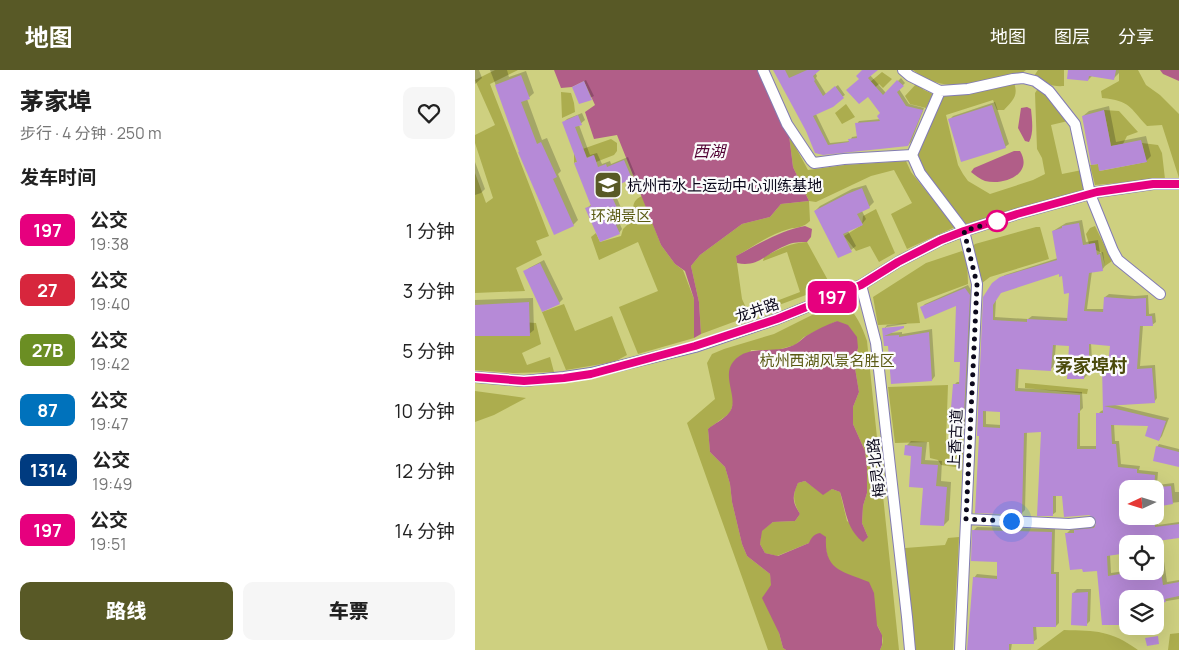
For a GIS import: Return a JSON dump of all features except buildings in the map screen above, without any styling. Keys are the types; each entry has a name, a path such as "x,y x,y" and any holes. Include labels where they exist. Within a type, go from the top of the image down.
{"street":[{"path":"763,70 787,124 814,163 844,159 911,156"},
{"path":"903,70 909,76 940,91 968,89 1023,78 1035,81 1049,91 1075,124 1090,194 1113,251 1118,260 1160,294"},
{"path":"911,156 940,91"},
{"path":"911,156 920,173 964,231"},
{"name":"龙井路","path":"475,377 524,381 591,374 713,340 777,319 861,285 898,262 941,240 964,231 1090,194 1153,184 1179,184"},
{"name":"上香古道","path":"960,650 977,284 964,231"},
{"name":"梅灵北路","path":"861,285 876,343 910,650"},
{"path":"966,519 1069,524 1090,522"}],"green space":[{"name":"杭州西湖风景名胜区","path":"475,70 1179,70 1179,650 475,650"}],"shaded area":[{"path":"495,70 518,70 490,84 549,236 536,241 542,255 516,268 525,291 475,293 475,173 486,203 493,198 475,143 475,135 495,125 475,80"},
{"path":"913,70 1026,70 1022,73 980,83 952,85 926,78"},
{"path":"1038,70 1064,70 1064,86 1045,83 1034,76"},
{"path":"1119,70 1138,70 1146,85 1160,95 1179,114 1179,178 1162,125 1147,126 1129,106 1119,101 1102,98 1101,91 1119,81"},
{"path":"882,72 892,79 883,88 879,84 869,93 864,87"},
{"path":"917,83 924,90 933,94 926,108 910,104 905,96"},
{"path":"1014,83 1015,95 1004,110 997,110 993,100 946,115 958,165 963,174 968,181 990,194 1033,180 1045,174 1042,158 1037,149 1035,93 1037,90 1044,91 1068,121 1051,125 1062,174 1082,170 1086,190 966,224 924,170 916,156 942,96 964,94"},
{"path":"561,92 571,93 575,112 562,118"},
{"path":"846,104 855,117 842,124 835,113"},
{"path":"1104,110 1119,111 1138,132 1127,136 1123,144 1111,146"},
{"path":"789,135 808,170 845,165 906,161 911,172 955,227 907,249 891,214 912,203 894,170 871,176 816,202 809,201 793,167"},
{"path":"611,139 617,143 617,151 614,155 596,162 593,155 574,163 574,152"},
{"path":"1142,143 1158,145 1162,153 1165,179 1095,185 1090,165 1098,164 1100,171 1146,162"},
{"path":"642,196 661,245 675,264 683,270 694,299 694,338 638,354 619,307 658,291 638,242 599,260 591,237 596,233 600,242 621,236 623,229 634,218 634,203"},
{"path":"809,201 810,221 802,226 775,234 736,256 742,299 748,312 800,292 787,252 763,261 764,257 775,251 801,243 807,242 830,284 825,288 701,334 699,302 691,266 700,255 742,224 770,217 781,204"},
{"path":"876,209 895,253 879,262 870,246 856,251 844,236 862,225 863,216"},
{"path":"1095,226 1112,261 1105,266 1102,253 1096,250 1095,243 1089,244 1086,234 1090,228"},
{"path":"1040,227 1049,259 990,277 982,283 972,247 975,244"},
{"path":"962,251 967,257 968,284 917,303 920,323 878,325 873,297 926,263"},
{"path":"845,303 858,320 867,341 899,650 880,650 883,640 879,628 833,567 828,559 825,545 809,543 777,556 765,553 760,544 761,531 773,522 795,521 800,514 794,495 798,483 805,481 823,494 832,489 840,492 847,521 868,537 862,523 863,506 867,493 865,451 853,424 853,407 859,392 854,362 858,348 837,321 804,337 795,345 777,350 751,350 730,413 708,429 710,452 725,467 742,544 747,556 770,574 779,633 783,648 786,650 768,650 687,423 715,399 707,363 712,354 774,334 832,305"},
{"path":"564,304 575,331 612,316 627,355 614,362 566,370 542,312"},
{"path":"520,322 536,323 541,344 522,353 527,365 550,357 554,372 513,373 475,370 475,332"},
{"path":"1025,383 1088,389 1087,394 1025,388"},
{"path":"948,385 946,441 964,441 962,468 941,465 938,460 930,458 929,442 895,443 888,387"},
{"path":"475,391 526,398 494,415 475,422"},
{"path":"959,537 953,650 915,650 905,548 945,545 948,538"},
{"path":"1064,630 1111,635 1138,650 1037,650"},
{"path":"1179,633 1179,650 1168,650 1170,634"}],"water":[{"name":"西湖","path":"554,70 759,70 789,135 793,167 809,201 781,204 770,217 742,224 700,255 691,266 699,302 701,334 694,338 694,299 685,271 675,264 661,245 617,135 594,139 585,112 595,105 584,81 572,87 561,88"},
{"path":"1160,70 1179,70 1179,81 1163,74"},
{"path":"1027,107 1031,109 1032,122 1032,135 1029,142 1025,141 1018,128 1021,108"},
{"path":"1014,151 1020,151 1023,166 1020,172 1008,180 1000,182 985,181 971,172 974,168"},
{"path":"805,226 812,229 811,237 807,242 789,244 751,263 737,263 736,256 778,235"},
{"path":"837,321 848,325 857,337 858,348 854,362 859,392 853,407 853,424 865,451 867,493 863,506 862,523 868,537 863,542 853,531 847,519 840,492 832,489 823,495 805,481 798,483 795,492 794,502 800,514 795,521 773,522 762,531 760,544 765,553 778,556 809,543 813,536 820,533 826,537 828,557 832,563 843,572 869,582 874,593 877,625 882,635 882,645 880,650 786,650 783,648 779,633 762,598 771,585 770,574 747,556 742,544 725,467 710,452 708,429 727,415 732,408 733,402 729,374 733,362 739,356 754,351 786,348"}],"bus line":[{"name":"197","path":"475,377 524,381 564,378 591,374 695,346 777,319 861,285 898,262 941,240 964,231 1097,192 1153,184 1179,184"}],"place":[{"name":"杭州市水上运动中心训练基地","path":"608,185"}],"district":[{"name":"茅家埠村","path":"1091,365"}],"route":[{"path":"997,221 964,231 977,284 966,519 1011,521"}],"park label":[{"name":"环湖景区","path":"621,215"}]}
